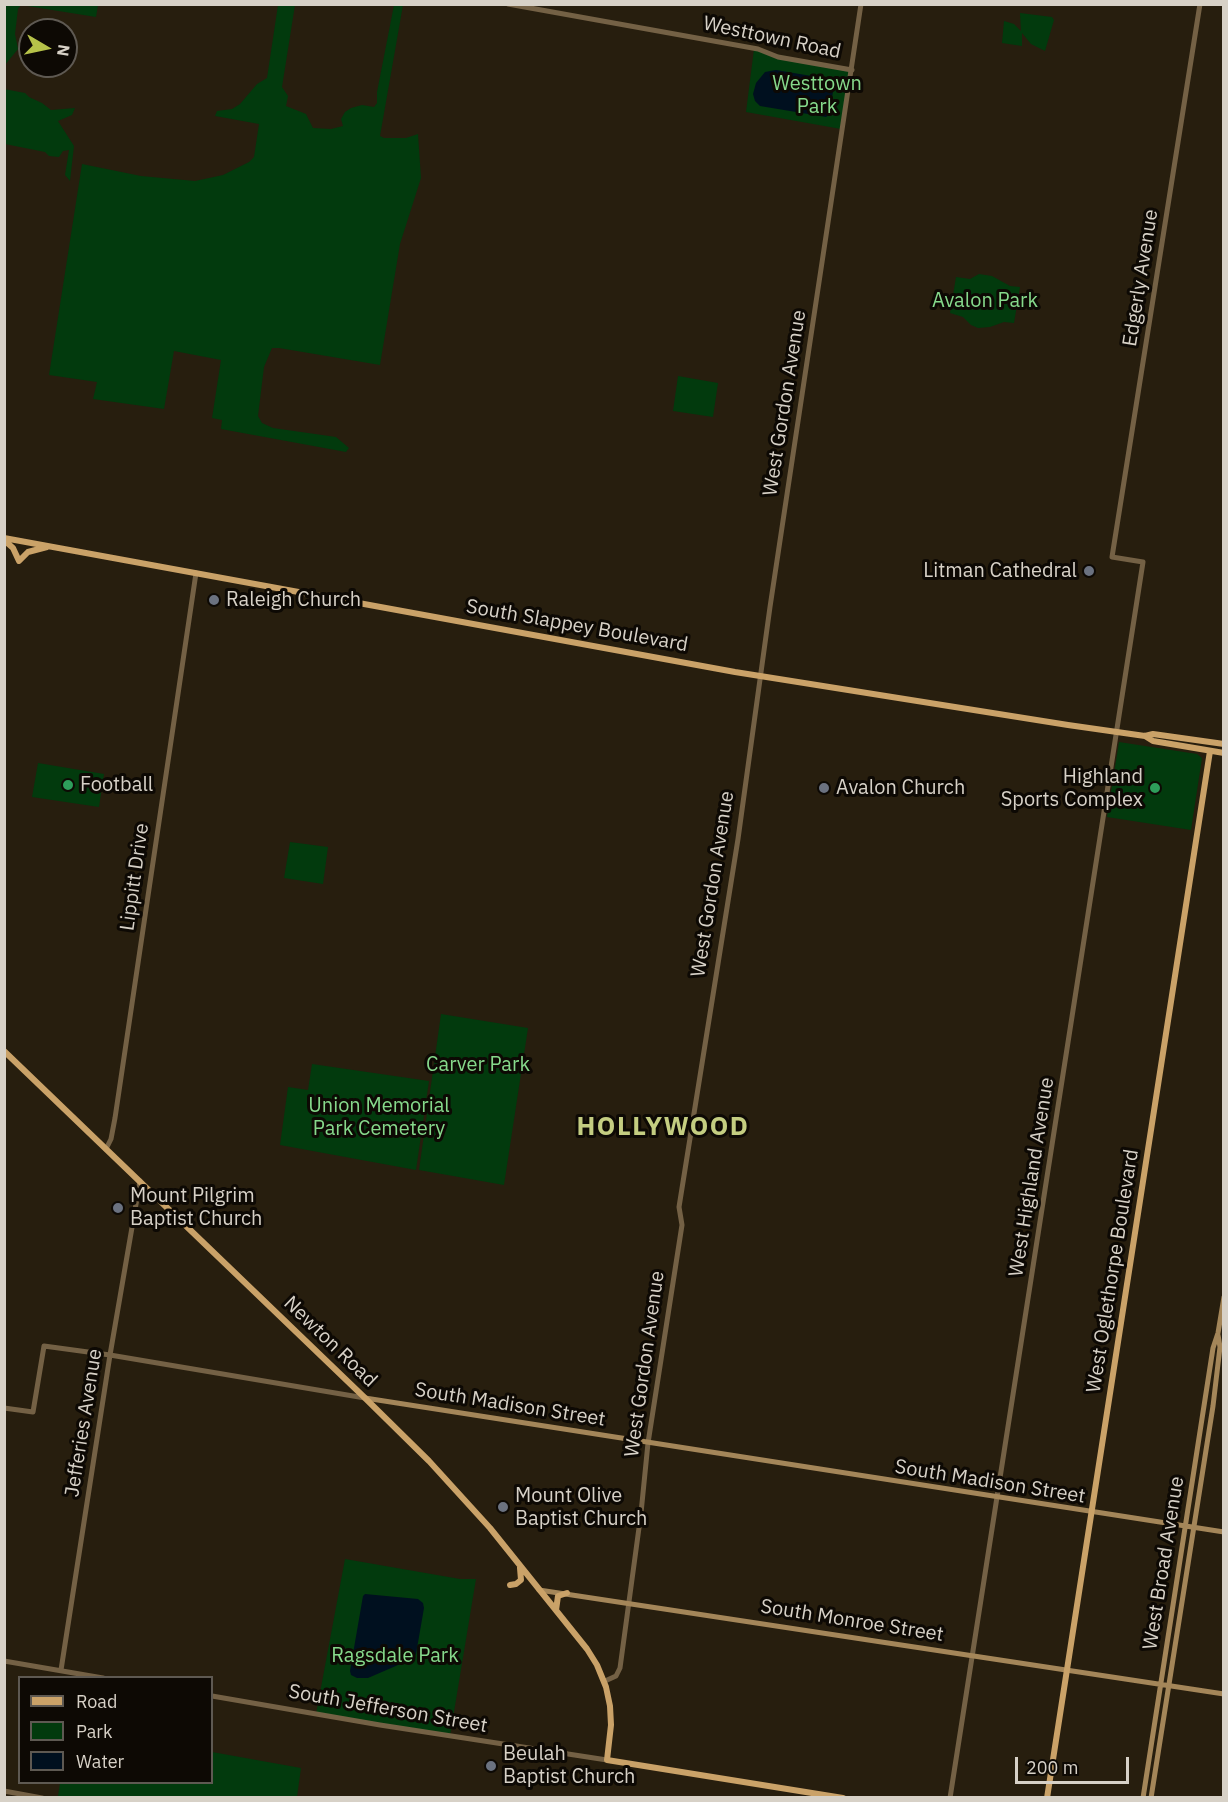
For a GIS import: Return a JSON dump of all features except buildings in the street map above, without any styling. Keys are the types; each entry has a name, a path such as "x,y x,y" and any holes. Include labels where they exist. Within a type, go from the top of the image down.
{"main road":[{"name":"South Slappey Boulevard","path":"4,539 761,676 1116,731 1145,736 1153,741 1224,753"},
{"path":"4,539 13,548 19,561 28,552 50,547"},
{"name":"South Slappey Boulevard","path":"1145,736 1153,734 1222,745"},
{"path":"1199,741 1210,750 1222,745"},
{"name":"West Oglethorpe Boulevard","path":"1047,1797 1210,750"},
{"name":"Newton Road","path":"4,1051 365,1398 450,1483 591,1654 604,1682"},
{"name":"West Broad Avenue","path":"1143,1797 1213,1348 1218,1334 1224,1297"},
{"name":"West Broad Avenue","path":"1151,1797 1218,1364 1220,1347 1218,1334"},
{"name":"South Madison Street","path":"365,1398 1224,1532"},
{"path":"510,1585 521,1580 519,1564"},
{"name":"South Monroe Street","path":"539,1590 1224,1694"},
{"path":"556,1610 558,1596 567,1593"},
{"path":"604,1682 611,1718 607,1760"},
{"name":"South Jefferson Street","path":"607,1760 843,1797"}],"street":[{"name":"Westtown Road","path":"508,4 755,48 778,57 852,70"},
{"name":"West Gordon Avenue","path":"604,1682 616,1676 620,1668 641,1514 648,1443 682,1225 678,1207 738,839 861,4"},
{"name":"Edgerly Avenue","path":"1143,561 1112,557 1200,4"},
{"name":"West Highland Avenue","path":"950,1797 1143,561"},
{"name":"Lippitt Drive","path":"106,1149 114,1126 196,573"},
{"name":"Jefferies Avenue","path":"61,1670 110,1355 140,1181"},
{"name":"South Madison Street","path":"4,1408 33,1412 44,1346 365,1398"},
{"path":"4,1661 97,1676"},
{"name":"South Jefferson Street","path":"213,1696 607,1760"},
{"path":"4,1791 42,1797"}],"green space":[{"path":"5,4 98,4 96,17 21,5 18,9 15,34 18,49 5,65"},
{"path":"278,5 295,5 282,87 288,96 286,106 306,114 313,128 331,129 343,126 341,119 351,108 362,105 374,107 377,103 377,92 394,5 403,5 380,136 406,138 418,134 421,178 400,244 380,365 272,348 264,367 258,416 262,423 273,428 336,437 349,448 346,452 221,429 222,420 212,418 221,360 174,351 164,409 93,399 97,382 49,375 82,164 141,176 195,181 223,175 249,162 254,157 259,124 215,116 217,111 232,109 240,104 257,84 267,78"},
{"path":"1020,13 1052,17 1054,20 1045,51 1031,44 1022,33 1022,46 1002,43 1004,21 1014,24 1021,31"},
{"name":"Westtown Park","path":"754,49 850,71 841,129 746,112"},
{"path":"4,89 25,93 51,110 75,108 72,115 58,121 74,146 70,181 65,175 69,150 63,151 59,157 5,144"},
{"name":"Avalon Park","path":"979,274 992,276 1010,286 1020,287 1014,323 1004,322 978,328 963,317 950,313 956,277 970,279"},
{"path":"678,376 718,383 713,417 673,411"},
{"name":"Highland Sports Complex","path":"1119,742 1197,754 1202,758 1191,830 1107,817"},
{"name":"Football","path":"38,763 104,774 99,807 32,797"},
{"path":"290,842 328,847 323,884 284,878"},
{"name":"Carver Park","path":"441,1014 528,1028 504,1185 419,1170"},
{"name":"Union Memorial Park Cemetery","path":"312,1064 429,1081 416,1170 280,1145 288,1087 308,1090"},
{"name":"Ragsdale Park","path":"345,1559 460,1579 476,1579 450,1736 316,1714"},
{"path":"213,1752 301,1768 297,1797 58,1796 60,1784 213,1784"}],"water":[{"path":"776,70 835,80 829,115 826,117 760,106 753,94 756,83 765,72"},
{"path":"365,1594 418,1599 423,1603 424,1608 416,1654 412,1659 368,1678 357,1678 351,1675 350,1671"}],"place":[{"name":"Litman Cathedral","path":"1089,571"},
{"name":"Raleigh Church","path":"214,600"},
{"name":"Football","path":"68,785"},
{"name":"Avalon Church","path":"824,788"},
{"name":"Highland Sports Complex","path":"1155,788"},
{"name":"Mount Pilgrim Baptist Church","path":"118,1208"},
{"name":"Mount Olive Baptist Church","path":"503,1507"},
{"name":"Beulah Baptist Church","path":"491,1766"}],"district":[{"name":"HOLLYWOOD","path":"663,1127"}]}
